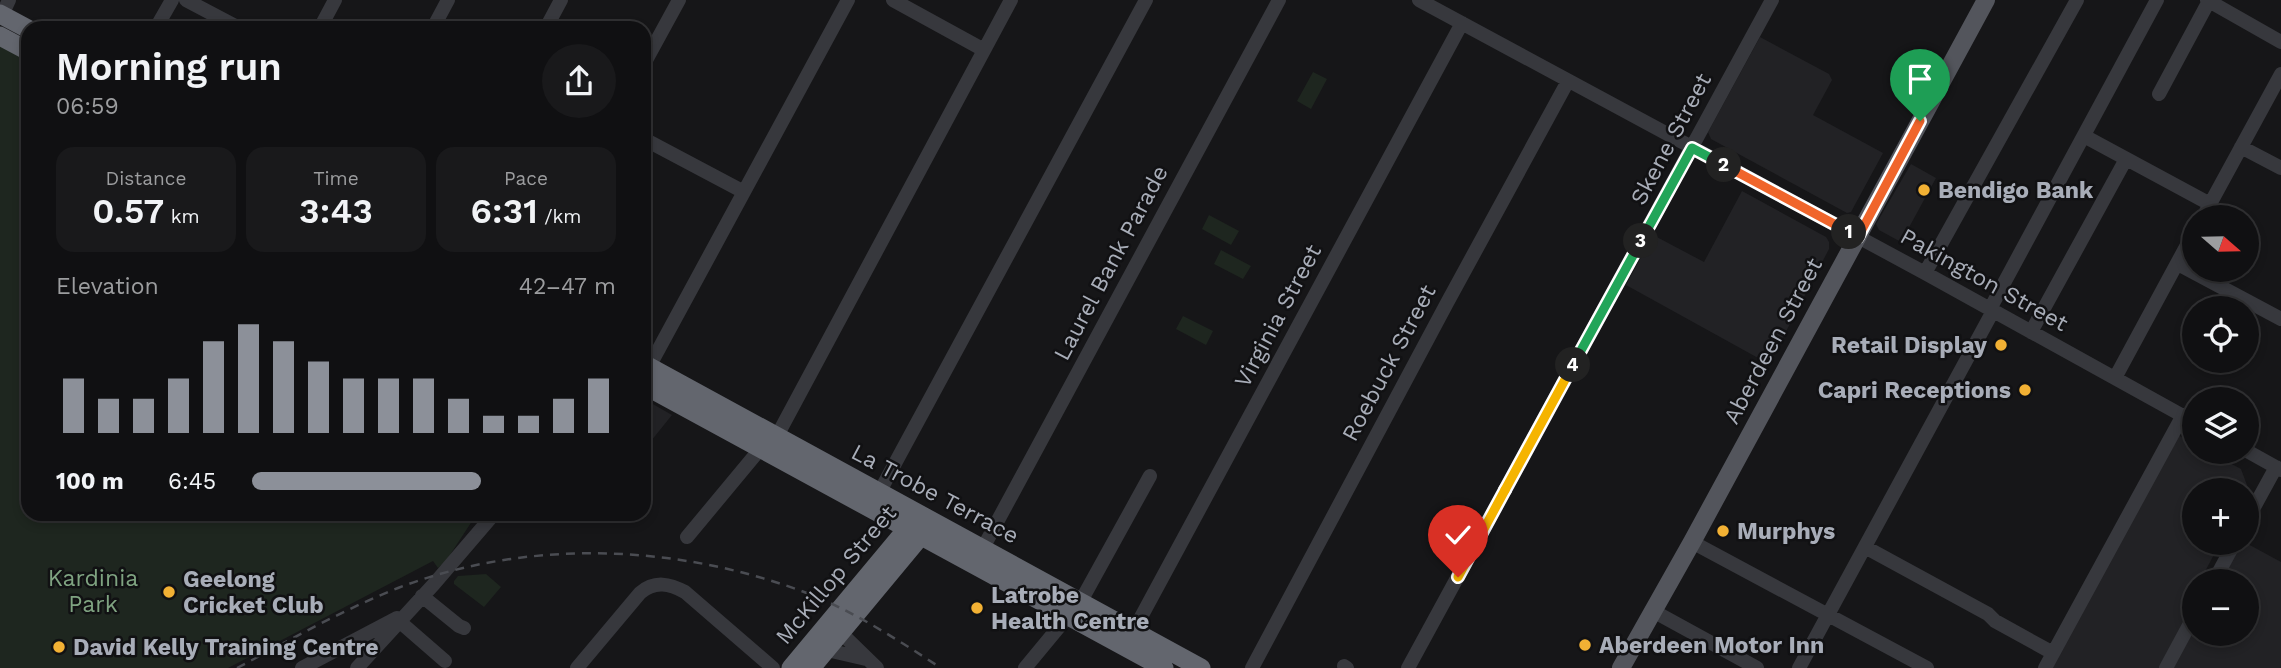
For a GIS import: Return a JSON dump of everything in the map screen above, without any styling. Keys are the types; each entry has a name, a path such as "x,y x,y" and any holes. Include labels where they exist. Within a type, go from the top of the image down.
{"highway":[{"path":"4,9 21,23"},
{"path":"0,36 21,47"},
{"name":"La Trobe Terrace","path":"651,374 777,436 879,493 920,525 983,548 1164,668"},
{"name":"La Trobe Terrace","path":"651,375 761,448 920,525 1075,609 1134,630 1201,668"},
{"name":"McKillop Street","path":"811,668 841,633 920,525"},
{"name":"McKillop Street","path":"791,668 920,525"},
{"path":"800,668 827,635 841,633"}],"main road":[{"name":"Aberdeen Street","path":"1621,668 1986,0"}],"street":[{"path":"160,21 172,0"},
{"path":"187,0 226,21"},
{"path":"324,21 335,0"},
{"path":"437,21 448,0"},
{"path":"549,21 561,0"},
{"path":"651,51 679,0"},
{"path":"651,363 848,0"},
{"path":"894,0 984,50"},
{"path":"777,436 1011,0"},
{"path":"879,493 1146,0"},
{"name":"Laurel Bank Parade","path":"983,548 1279,0"},
{"name":"Pakington Street","path":"1419,0 2182,414"},
{"name":"Skene Street","path":"1408,668 1772,0"},
{"path":"1925,273 2077,0"},
{"path":"1799,668 2157,0"},
{"path":"2159,94 2208,1 2281,42"},
{"name":"Virginia Street","path":"1134,630 1462,23"},
{"path":"2209,205 2281,74"},
{"name":"Roebuck Street","path":"1253,668 1568,80"},
{"path":"2084,136 2126,159 2197,205"},
{"path":"651,143 744,192"},
{"path":"2241,147 2281,168"},
{"path":"2031,332 2126,159"},
{"path":"2115,378 2182,256"},
{"path":"2178,264 2281,319"},
{"path":"2045,668 2182,430"},
{"path":"687,537 761,448"},
{"path":"2259,458 2279,469 2259,501"},
{"path":"1025,668 1075,609 1150,476"},
{"path":"458,556 479,521"},
{"path":"328,656 343,656 360,667 488,521"},
{"path":"1692,542 1927,668"},
{"path":"1865,547 2053,653"},
{"path":"577,668 637,596 647,587 656,584 670,586 685,593 773,668"},
{"path":"422,596 461,629"},
{"path":"1653,611 1757,668"},
{"path":"302,668 404,617"},
{"path":"404,617 444,661"},
{"path":"841,633 872,664"},
{"path":"2166,668 2182,638"},
{"path":"827,650 844,652 872,664"}],"shaded area":[{"path":"1760,37 1829,74 1832,80 1813,115 1883,153 1851,212 1847,213 1711,139 1708,132"},
{"path":"1911,164 1936,178 1901,242 1879,230 1876,224"},
{"path":"1742,191 1826,237 1829,242 1829,249 1769,364 1626,285 1653,235 1704,262"},
{"path":"651,403 672,415 651,441"},
{"path":"2176,434 2182,437 2182,464 2232,464 2241,469 2244,478 2182,478 2182,555 2214,555 2206,569 2182,569 2182,646 2259,646 2259,569 2221,569 2228,555 2259,555 2259,550 2281,562 2281,668 2051,668"}],"green space":[{"name":"Kardinia Park","path":"0,44 21,55 21,521 472,521 446,561 438,568 433,561 228,668 0,668"},
{"path":"1313,72 1327,79 1311,109 1297,101"},
{"path":"1209,215 1239,231 1231,245 1202,229"},
{"path":"1221,250 1251,266 1243,279 1214,264"},
{"path":"1183,316 1213,331 1206,345 1176,329"},
{"path":"486,574 501,587 484,607 454,584 458,576"}],"railway":[{"path":"237,668 316,626 398,588 501,560 554,554 661,557 715,566 767,579 849,612 941,668"}],"place":[{"name":"Bendigo Bank","path":"1924,190"},
{"name":"Retail Display","path":"2001,345"},
{"name":"Capri Receptions","path":"2025,390"},
{"name":"Murphys","path":"1723,531"},
{"name":"Geelong Cricket Club","path":"169,592"},
{"name":"Latrobe Health Centre","path":"977,608"},
{"name":"Aberdeen Motor Inn","path":"1585,645"},
{"name":"David Kelly Training Centre","path":"59,647"}],"route":[{"path":"1458,577 1692,148 1858,237 1920,121"}]}
